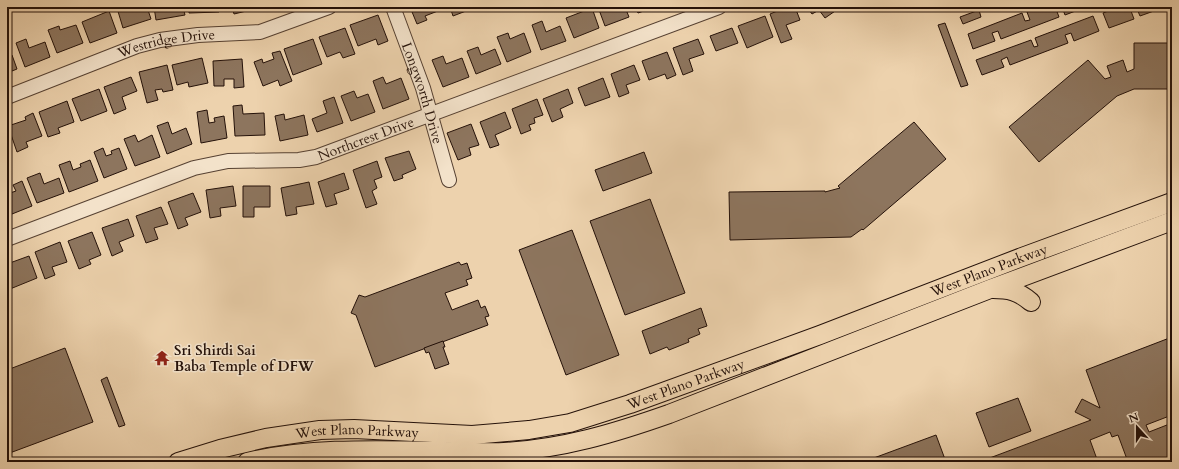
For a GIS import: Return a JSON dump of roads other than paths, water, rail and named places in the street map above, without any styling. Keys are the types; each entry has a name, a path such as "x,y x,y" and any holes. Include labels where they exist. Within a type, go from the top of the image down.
{"main road":[{"name":"West Plano Parkway","path":"178,462 203,458 266,438 304,431 354,429 472,435 529,430 570,423 630,404 819,336 1022,257 1172,202"},
{"name":"West Plano Parkway","path":"247,462 288,454 354,450 502,452 544,449 622,431 990,289 1172,221"},
{"path":"1022,257 1028,275"},
{"path":"990,289 1009,289 1021,293 1031,302"},
{"path":"819,336 825,353"},
{"path":"354,429 354,450"},
{"path":"378,462 395,450"}],"street":[{"name":"Westridge Drive","path":"7,97 137,46 160,40 198,35 246,34 260,32 330,7"},
{"name":"Longworth Drive","path":"394,7 423,88 429,114 449,180"},
{"name":"Northcrest Drive","path":"7,239 194,168 228,161 299,160 316,158 429,114 719,7"}],"place":[{"name":"Sri Shirdi Sai Baba Temple of DFW","path":"162,358"}]}
